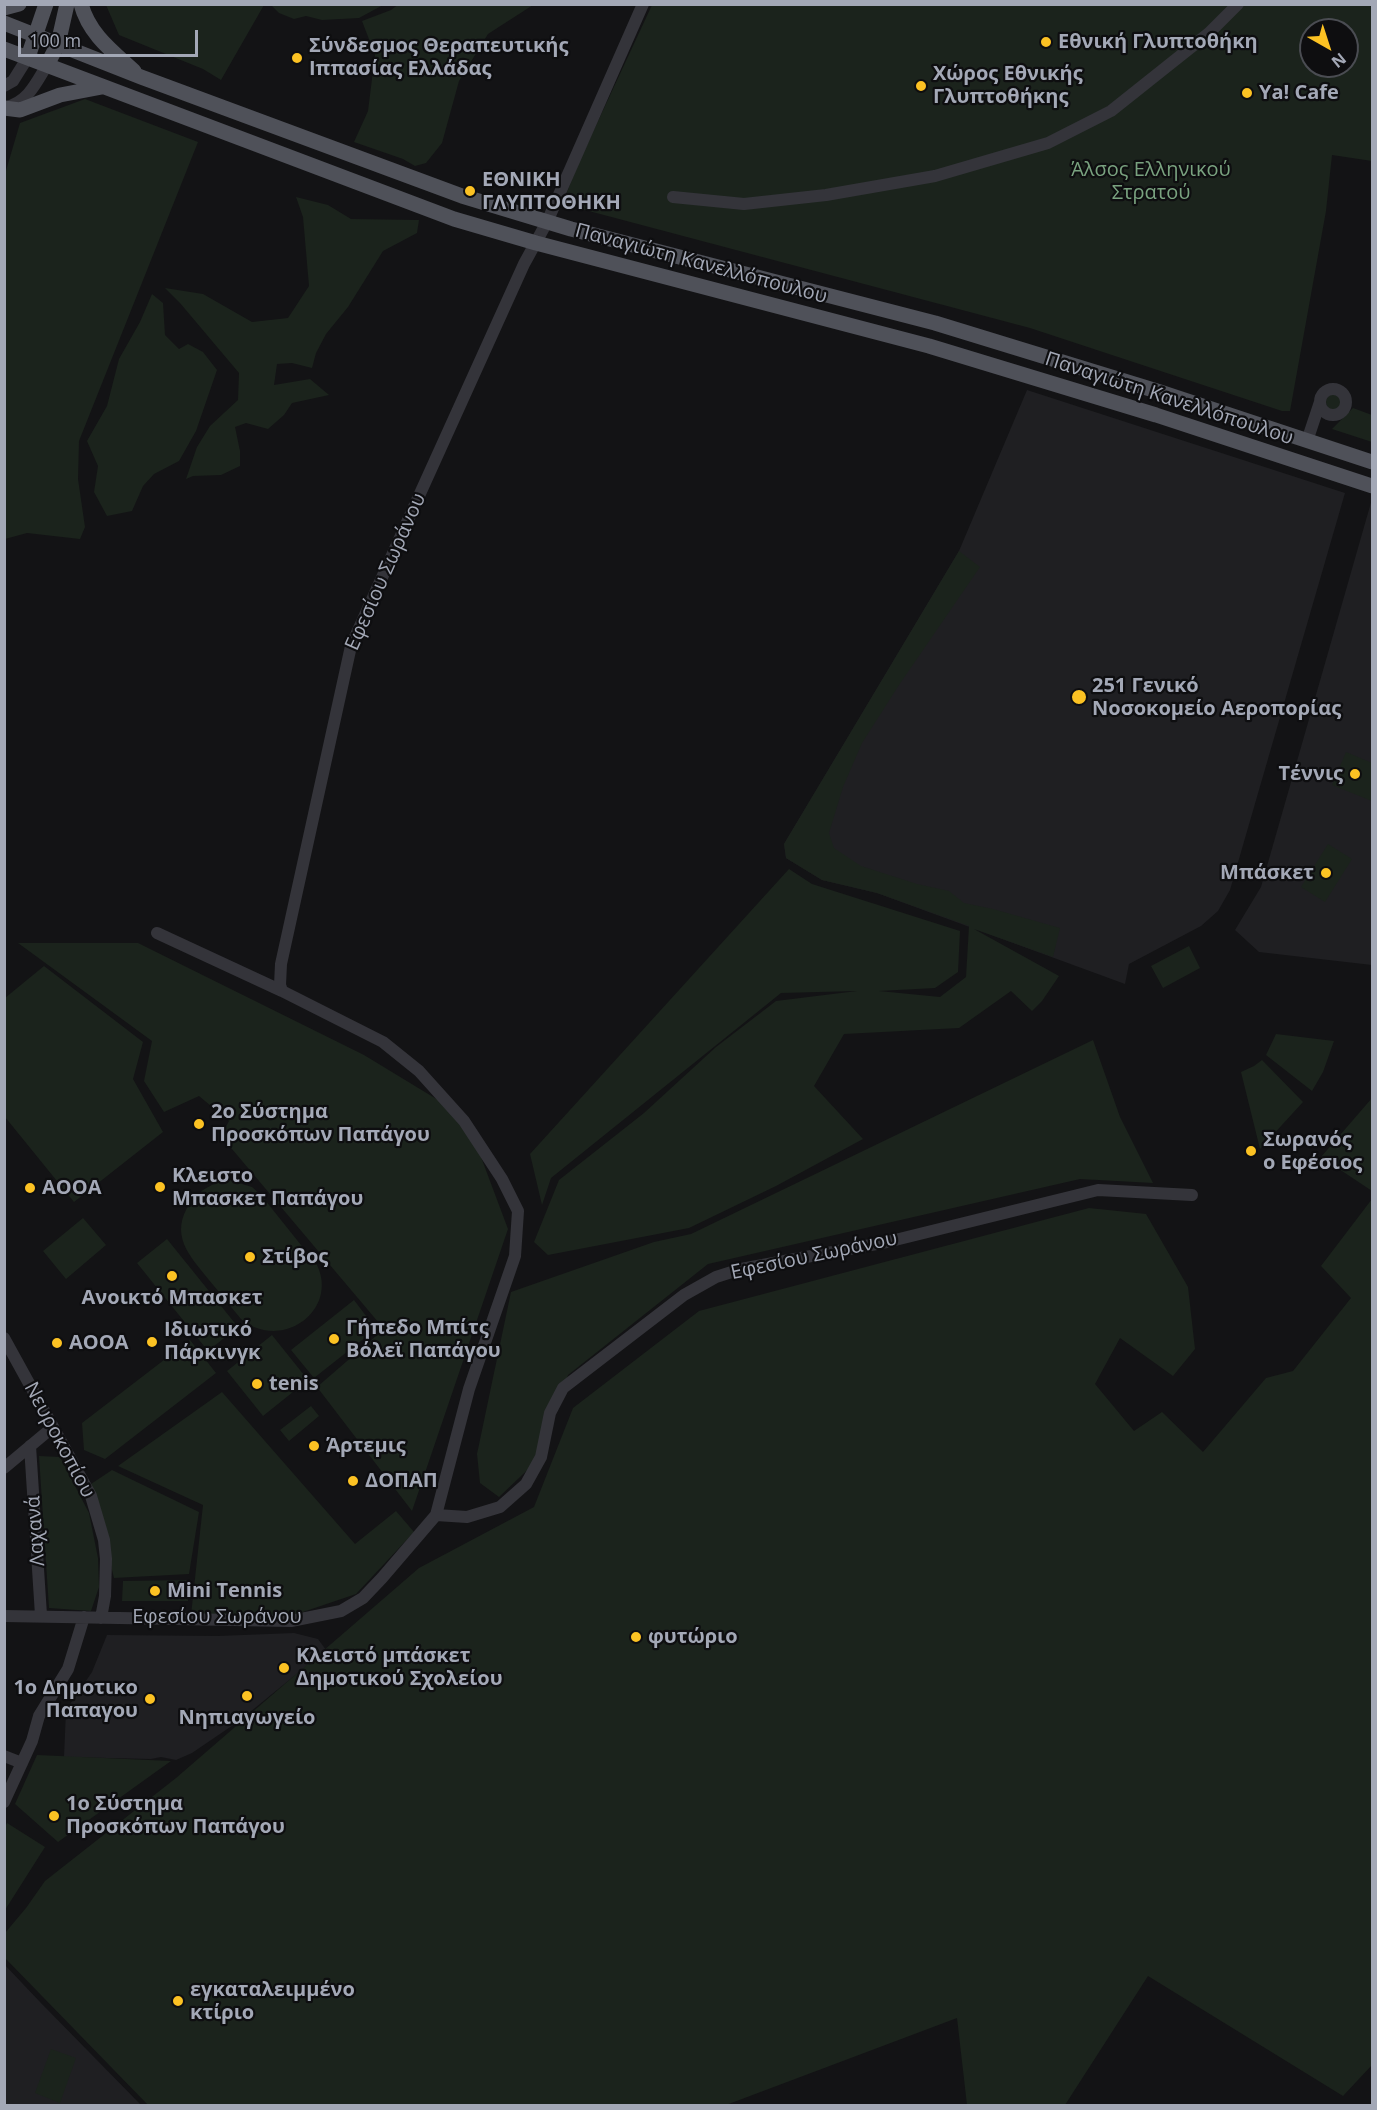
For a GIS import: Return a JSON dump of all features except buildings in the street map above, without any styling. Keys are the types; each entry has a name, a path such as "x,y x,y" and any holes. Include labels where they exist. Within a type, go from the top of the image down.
{"main road":[{"path":"4,8 19,4"},
{"path":"28,57 46,4"},
{"path":"47,65 58,44 67,4"},
{"path":"81,4 89,26 141,77"},
{"name":"Παναγιώτη Κανελλόπουλου","path":"4,23 141,77 462,196 547,222 935,323 1160,392 1372,462"},
{"path":"28,57 58,44"},
{"name":"Παναγιώτη Κανελλόπουλου","path":"4,49 454,219 536,243 929,346 1156,415 1372,486"},
{"path":"4,108 20,110 60,95 102,87"}],"street":[{"name":"Εφεσίου Σωράνου","path":"282,991 281,964 351,646 519,273 547,222 643,4"},
{"path":"673,197 744,204 826,195 934,176 1048,143 1111,111 1209,33 1238,4"},
{"path":"4,87 13,81 28,57"},
{"path":"4,108 18,103 28,95 47,65"},
{"path":"1307,441 1320,402"},
{"name":"Εφεσίου Σωράνου","path":"4,1616 291,1621 341,1611 363,1598 436,1515 469,1389 515,1256 518,1211 502,1179 464,1121 419,1071 383,1042 282,991 157,933"},
{"name":"Εφεσίου Σωράνου","path":"436,1515 467,1517 500,1507 526,1484 541,1457 550,1413 563,1388 684,1295 716,1277 741,1269 887,1242 1098,1190 1192,1195"},
{"name":"Νευροκοπίου","path":"4,1338 91,1496 104,1540 107,1579 101,1618"},
{"path":"4,1468 53,1427"},
{"name":"Λαχανά","path":"30,1446 41,1615"},
{"path":"4,1802 32,1741 44,1708 68,1669 84,1617"},
{"path":"4,1756 22,1763"}],"shaded area":[{"name":"251 Γενικό Νοσοκομείο Αεροπορίας","path":"1027,390 1345,493 1230,890 1218,911 1201,926 1129,964 1125,984 877,893 822,880 786,858 784,844 959,551"},
{"path":"1372,499 1372,965 1259,952 1235,930 1261,887"},
{"path":"294,1633 318,1639 326,1650 239,1721 192,1753 176,1760 161,1757 151,1759 64,1757 66,1710 92,1672 107,1635 218,1636"},
{"path":"4,1964 40,2002 141,2105 5,2105"}],"green space":[{"path":"399,4 533,5 488,34 459,81 442,143 426,163 415,166 403,159 354,142 368,111 375,55 362,21 391,10"},
{"path":"106,5 264,5 221,80 203,69 119,35"},
{"path":"271,5 383,5 359,18 322,20 306,16 294,19 279,13"},
{"name":"Άλσος Ελληνικού Στρατού","path":"652,5 1372,5 1372,161 1332,155 1326,211 1290,411 1282,411 1030,328 570,206 566,203 565,197"},
{"path":"85,99 198,142 79,441 78,479 85,527 80,539 27,533 5,539 5,174 20,123"},
{"path":"296,197 328,205 351,219 419,220 417,233 383,251 348,307 326,334 316,353 312,368 292,363 277,364 274,385 310,379 329,395 292,403 284,415 268,429 246,423 235,427 240,451 240,466 221,475 193,476 186,479 197,447 210,426 238,400 239,373 165,288 203,294 252,322 288,318 309,286 303,217"},
{"path":"152,294 163,303 165,335 179,349 188,344 203,352 217,370 196,431 179,461 154,474 143,486 132,511 107,516 94,492 98,466 87,441 107,406 119,359 140,322"},
{"path":"1331,394 1337,394 1342,402 1340,408 1331,410 1326,405 1326,399"},
{"path":"1353,408 1372,415 1372,442 1332,429"},
{"path":"959,551 980,567 862,743 843,787 829,833 834,848 861,866 917,884 949,891 964,903 1060,928 1053,957 974,929 1059,976 1042,1001 1032,1011 1011,991 959,1028 844,1034 814,1086 863,1139 776,1186 689,1228 548,1255 534,1242 559,1180 644,1113 716,1047 776,1001 857,991 781,993 551,1178 542,1205 530,1154 789,869 812,884 960,931 958,972 935,988 879,991 940,997 966,977 969,926 877,893 822,880 786,858 784,844"},
{"name":"Τέννις","path":"1346,752 1372,763 1372,801 1332,785"},
{"name":"Μπάσκετ","path":"1328,844 1352,859 1325,902 1301,887"},
{"path":"18,943 138,943 364,1055 466,1117 508,1229 412,1511 317,1387 384,1329 221,1136 229,1121 199,1096 164,1112 144,1081 152,1041"},
{"path":"1189,946 1200,968 1163,988 1151,966"},
{"path":"44,966 143,1042 133,1079 163,1132 74,1202 5,1117 5,998"},
{"path":"1276,1034 1334,1041 1323,1072 1312,1091 1266,1055"},
{"path":"1093,1040 1120,1117 1153,1183 1080,1179 708,1264 568,1375 541,1457 499,1497 480,1483 477,1454 511,1292 654,1242 691,1234"},
{"path":"1262,1060 1303,1102 1260,1149 1241,1072"},
{"path":"1372,1098 1372,1191 1321,1157"},
{"path":"229,1180 252,1187 261,1195 317,1265 322,1282 320,1297 313,1311 302,1322 288,1329 273,1331 257,1328 241,1319 195,1262 184,1244 181,1225 190,1203 207,1187"},
{"path":"1372,1199 1372,2065 1343,2096 1148,1976 1065,2105 967,2105 957,2018 726,2105 148,2105 5,1958 5,1933 45,1881 176,1778 419,1568 534,1507 573,1408 699,1311 1089,1208 1146,1214 1188,1287 1195,1349 1173,1376 1120,1338 1095,1384 1134,1431 1162,1412 1203,1452 1266,1378 1293,1371 1351,1298 1321,1266"},
{"path":"83,1218 106,1245 66,1279 43,1251"},
{"path":"167,1239 238,1327 208,1351 137,1263"},
{"name":"Γήπεδο Μπίτς Βόλεϊ Παπάγου","path":"354,1300 376,1329 314,1378 291,1350"},
{"path":"272,1335 308,1380 263,1416 227,1371"},
{"path":"190,1340 216,1373 105,1459 84,1450 82,1423"},
{"path":"222,1392 355,1544 396,1511 414,1532 356,1594 294,1615 191,1615 203,1505 118,1466"},
{"path":"311,1406 319,1416 289,1441 280,1430"},
{"path":"39,1456 60,1457 89,1513 98,1558 99,1587 91,1611 49,1608"},
{"path":"112,1470 199,1512 189,1574 114,1578 91,1484"},
{"name":"Mini Tennis","path":"189,1580 188,1601 122,1601 123,1581"},
{"path":"37,1755 171,1761 58,1842 15,1804"},
{"path":"7,1823 45,1847 5,1910 4,1829"},
{"path":"51,2049 76,2058 60,2103 35,2093"}],"place":[{"name":"Εθνική Γλυπτοθήκη","path":"1046,42"},
{"name":"Σύνδεσμος Θεραπευτικής Ιππασίας Ελλάδας","path":"297,58"},
{"name":"Χώρος Εθνικής Γλυπτοθήκης","path":"921,86"},
{"name":"Ya! Cafe","path":"1247,93"},
{"name":"ΕΘΝΙΚΗ ΓΛΥΠΤΟΘΗΚΗ","path":"470,191"},
{"name":"251 Γενικό Νοσοκομείο Αεροπορίας","path":"1079,697"},
{"name":"Τέννις","path":"1355,774"},
{"name":"Μπάσκετ","path":"1326,873"},
{"name":"2ο Σύστημα Προσκόπων Παπάγου","path":"199,1124"},
{"name":"Σωρανός ο Εφέσιος","path":"1251,1151"},
{"name":"Κλειστο Μπασκετ Παπάγου","path":"160,1187"},
{"name":"AOOA","path":"30,1188"},
{"name":"Στίβος","path":"250,1257"},
{"name":"Ανοικτό Μπασκετ","path":"172,1276"},
{"name":"Γήπεδο Μπίτς Βόλεϊ Παπάγου","path":"334,1339"},
{"name":"Ιδιωτικό Πάρκινγκ","path":"152,1342"},
{"name":"ΑΟΟΑ","path":"57,1343"},
{"name":"tenis","path":"257,1384"},
{"name":"Άρτεμις","path":"314,1446"},
{"name":"ΔΟΠΑΠ","path":"353,1481"},
{"name":"Mini Tennis","path":"155,1591"},
{"name":"φυτώριο","path":"636,1637"},
{"name":"Κλειστό μπάσκετ Δημοτικού Σχολείου","path":"284,1668"},
{"name":"Νηπιαγωγείο","path":"247,1696"},
{"name":"1ο Δημοτικο Παπαγου","path":"150,1699"},
{"name":"1ο Σύστημα Προσκόπων Παπάγου","path":"54,1816"},
{"name":"εγκαταλειμμένο κτίριο","path":"178,2001"}]}
